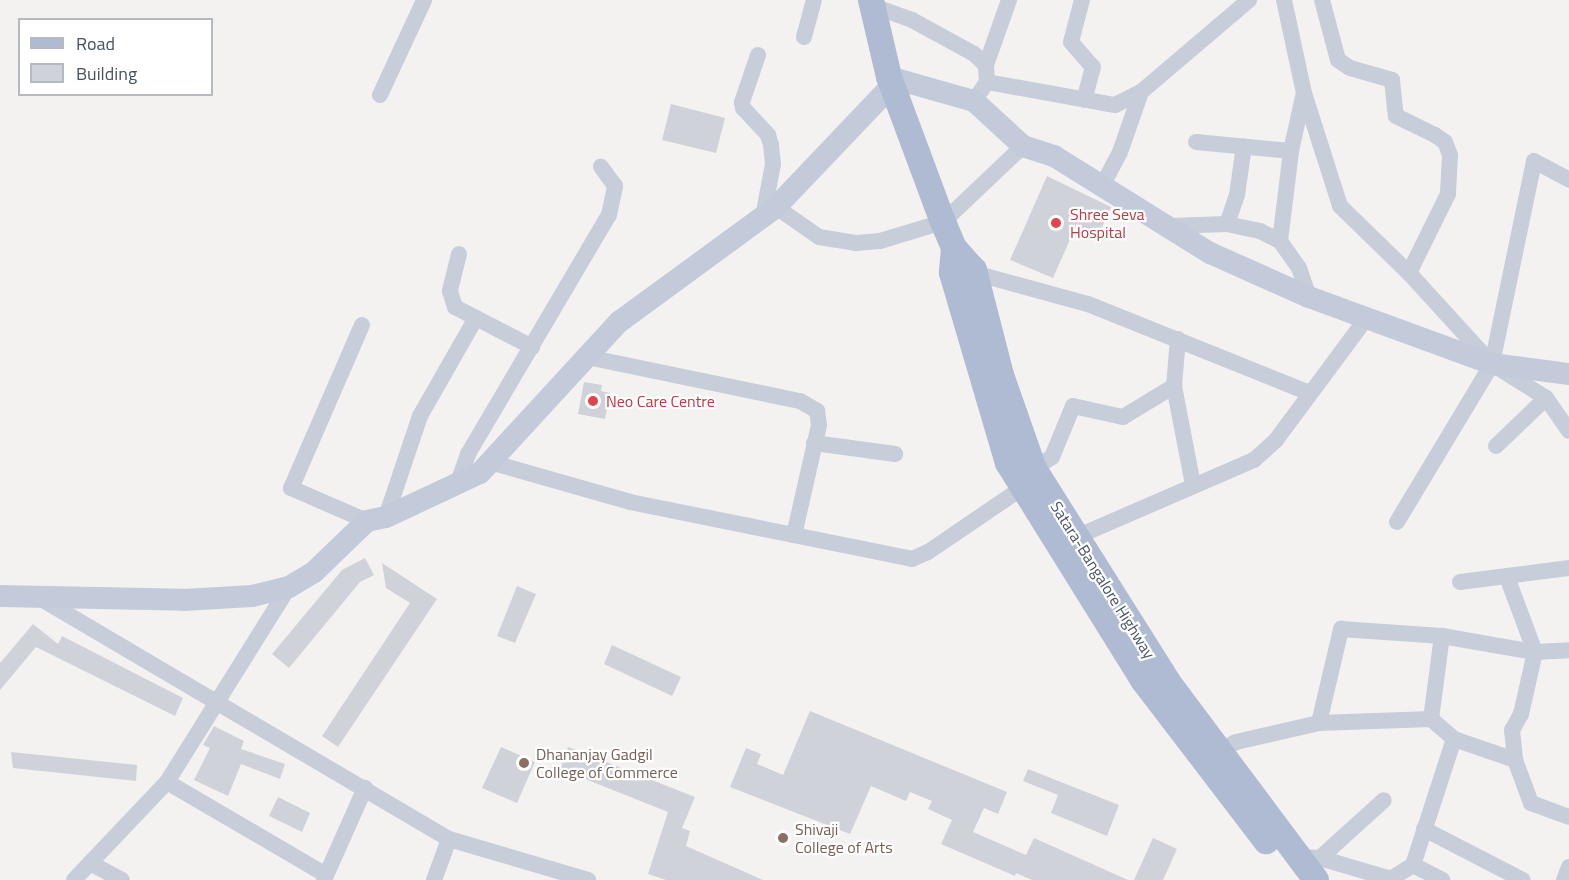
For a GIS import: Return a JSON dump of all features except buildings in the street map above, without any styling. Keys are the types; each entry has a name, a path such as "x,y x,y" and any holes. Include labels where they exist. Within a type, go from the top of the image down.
{"main road":[{"name":"Satara-Bangalore Highway","path":"872,3 890,81 963,272 998,435 1028,478 1076,537 1168,682 1308,869"},
{"name":"Satara-Bangalore Highway","path":"1028,478 1143,680 1308,869"}],"street":[{"path":"380,95 424,0"},
{"path":"804,37 814,0"},
{"path":"974,101 987,82 986,65 1009,0"},
{"path":"1082,0 1071,42 1094,67 1084,100"},
{"path":"987,82 1115,105 1141,92 1249,0"},
{"path":"1284,0 1304,93 1328,180 1340,206 1409,273 1492,363 1546,399 1569,431"},
{"path":"1322,0 1338,60 1350,68 1392,80 1396,116 1445,142 1450,155 1448,194 1409,273"},
{"path":"872,3 949,38 986,65"},
{"path":"758,55 742,102 743,108 768,135 771,145 773,164 769,212"},
{"path":"0,596 184,600 252,596 289,587 314,572 376,519 480,472 619,322 769,212 890,81 974,101 1023,146 1054,156 1170,226 1210,253 1309,297 1366,320 1492,363 1569,374"},
{"path":"1102,186 1116,162 1141,92"},
{"path":"1280,241 1291,151 1304,93"},
{"path":"1196,141 1291,151"},
{"path":"769,212 819,237 856,243 943,222 1023,146"},
{"path":"1227,224 1237,195 1244,146"},
{"path":"1397,522 1492,363 1534,161 1569,180"},
{"path":"458,482 468,454 609,215 615,186 601,167"},
{"path":"1170,226 1227,224 1260,231 1280,241 1299,268 1309,297"},
{"path":"459,254 450,300 476,318 532,347"},
{"path":"963,272 1088,304 1310,393"},
{"path":"376,519 420,416 476,318"},
{"path":"1076,537 1193,484 1254,460 1276,440 1366,320"},
{"path":"362,325 291,488 376,519"},
{"path":"1178,339 1174,386 1193,484"},
{"path":"587,357 800,401 817,411 819,417 794,535"},
{"path":"490,462 630,502 912,559 928,552 1028,478 1052,457 1073,406 1123,417 1174,386"},
{"path":"1496,446 1546,399"},
{"path":"814,443 895,454"},
{"path":"1460,582 1569,568"},
{"path":"1507,577 1535,652 1521,714 1512,730 1515,760 1531,803 1569,817"},
{"path":"74,880 167,782 289,587"},
{"path":"38,596 449,839 588,880"},
{"path":"1319,723 1341,629 1442,636 1535,652 1569,650"},
{"path":"1431,719 1442,636"},
{"path":"1219,751 1236,742 1319,723 1431,719 1454,739 1515,760"},
{"path":"1308,869 1390,880 1413,865 1454,739"},
{"path":"167,782 325,878 365,788"},
{"path":"1308,869 1384,800"},
{"path":"1424,829 1523,880"},
{"path":"434,880 449,839"},
{"path":"90,863 122,880"},
{"path":"1413,865 1442,880"},
{"path":"1564,880 1569,867"}],"place":[{"name":"Shree Seva Hospital","path":"1056,223"},
{"name":"Neo Care Centre","path":"593,401"},
{"name":"Dhananjay Gadgil College of Commerce","path":"524,763"},
{"name":"Shivaji College of Arts","path":"783,838"}]}
